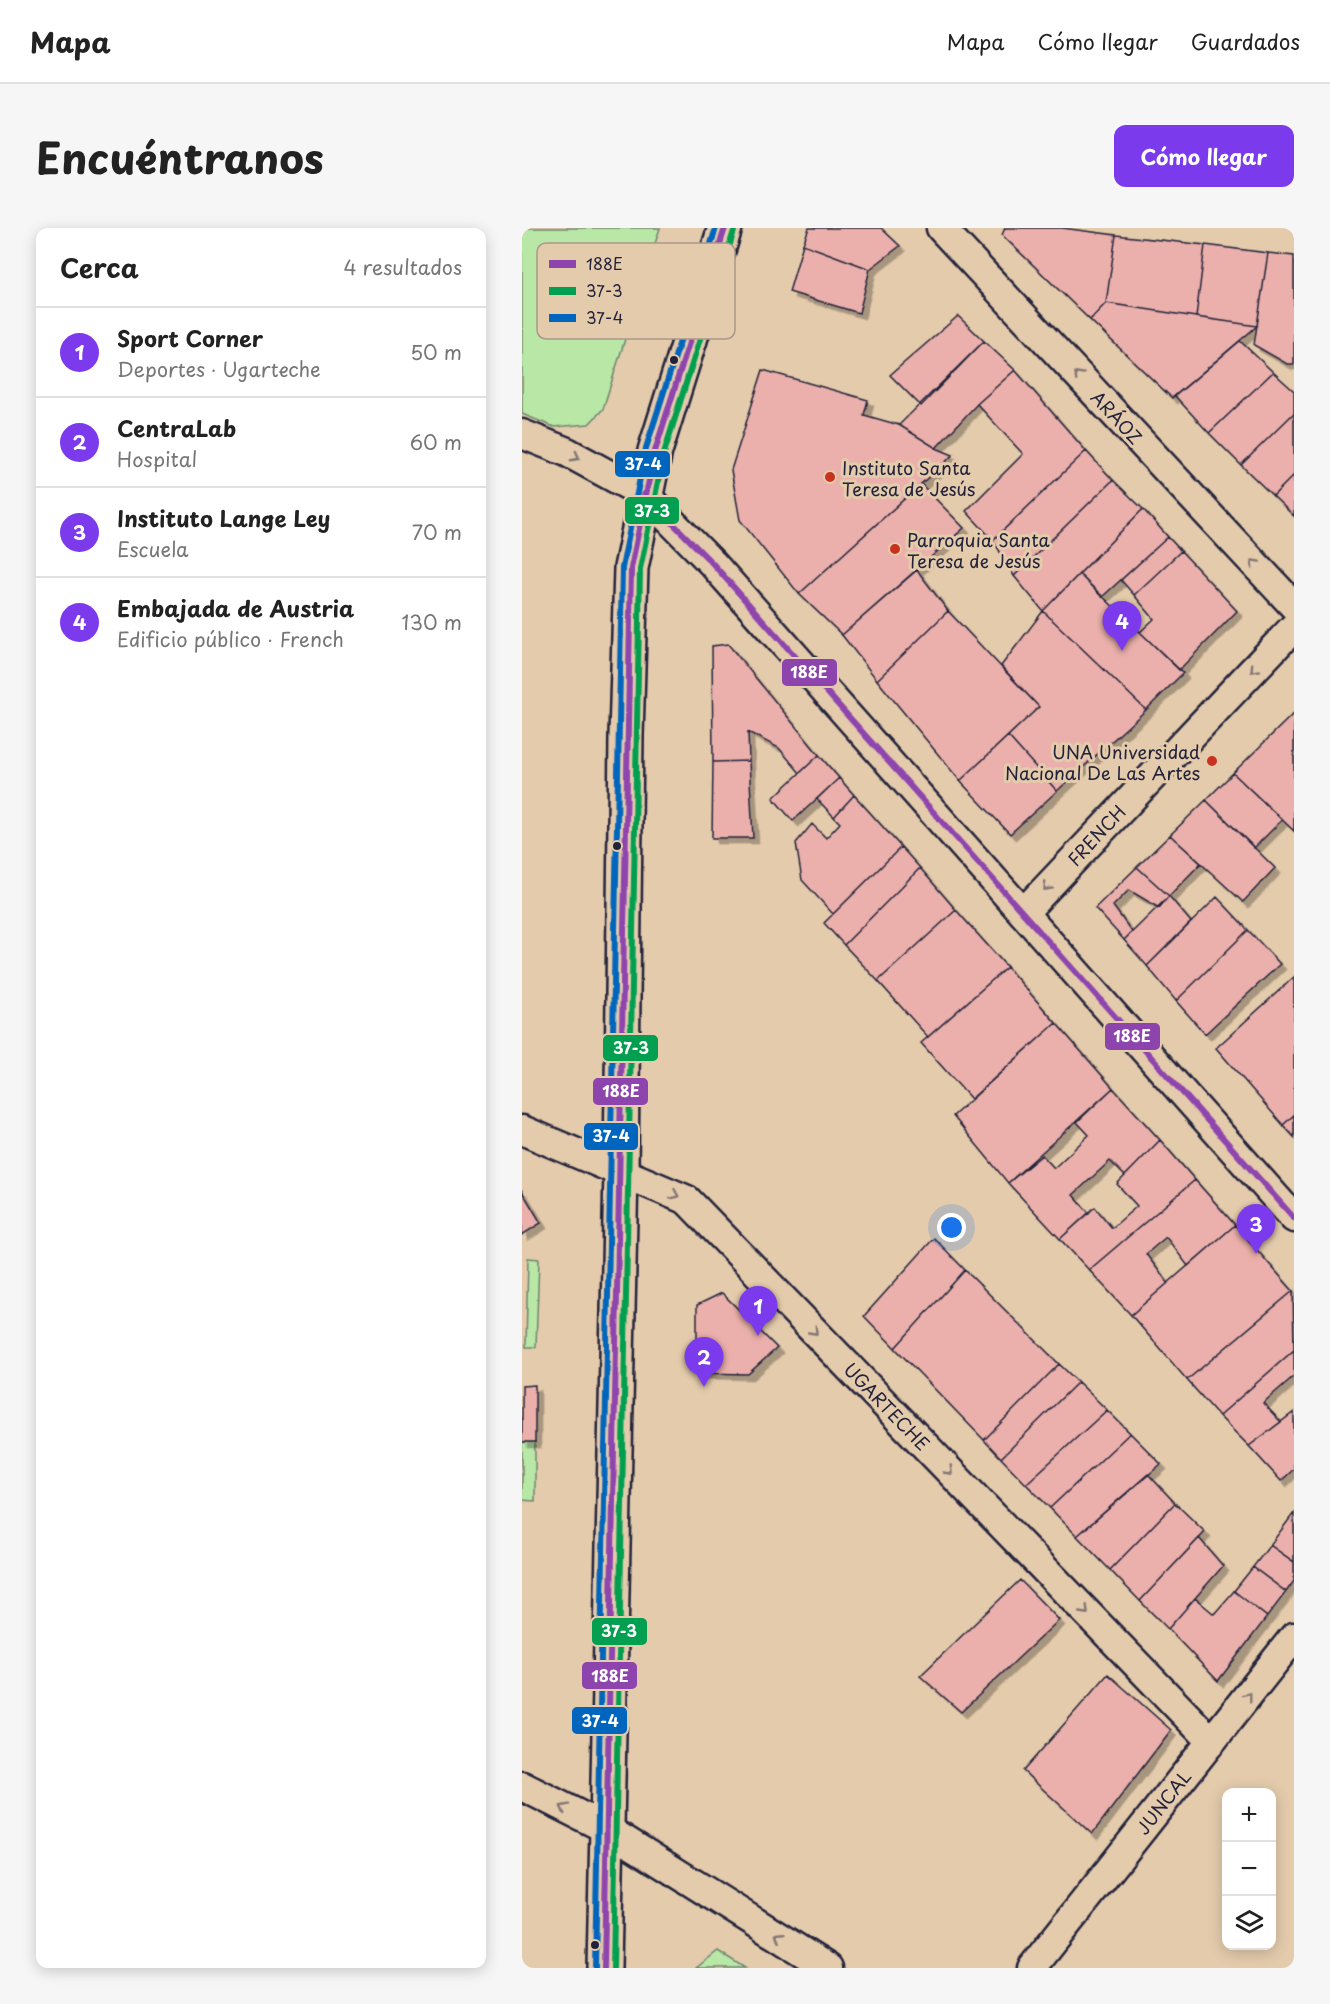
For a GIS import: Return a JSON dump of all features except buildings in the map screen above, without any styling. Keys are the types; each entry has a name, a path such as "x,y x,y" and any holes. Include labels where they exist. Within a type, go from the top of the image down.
{"main road":[{"path":"720,243 725,228"},
{"path":"604,1968 631,568 644,494 655,451 690,339"}],"street":[{"name":"ARÁOZ","path":"941,228 1294,606"},
{"path":"522,434 567,452 644,494 714,564 1294,1218"},
{"name":"FRENCH","path":"1023,913 1294,627"},
{"name":"UGARTECHE","path":"522,1130 687,1200 1211,1741"},
{"name":"JUNCAL","path":"1032,1968 1294,1637"},
{"path":"522,1786 607,1829 828,1968"}],"green space":[{"path":"522,228 660,228 655,243 537,243 537,339 625,339 603,409 589,424 554,427 522,414"},
{"path":"528,1258 539,1259 536,1347 526,1347"},
{"path":"522,1442 535,1442 535,1501 522,1500"},
{"path":"718,1951 745,1968 696,1968"}],"transit line":[{"name":"37-4","path":"711,243 716,228"},
{"name":"188E","path":"720,243 725,228"},
{"name":"37-3","path":"730,243 734,231"},
{"name":"37-4","path":"595,1968 622,568 646,448 681,339"},
{"name":"188E","path":"604,1968 631,568 655,451 690,339"},
{"name":"37-3","path":"613,1968 640,569 664,453 700,339"},
{"name":"188E","path":"644,494 713,564 1294,1218"}],"place":[{"name":"Instituto Santa Teresa de Jesús","path":"830,477"},
{"name":"Parroquia Santa Teresa de Jesús","path":"895,549"},
{"name":"Embajada de Austria","path":"1122,651"},
{"name":"UNA Universidad Nacional De Las Artes","path":"1212,761"},
{"name":"Instituto Lange Ley","path":"1256,1254"},
{"name":"Sport Corner","path":"758,1336"},
{"name":"CentraLab","path":"704,1387"}]}
